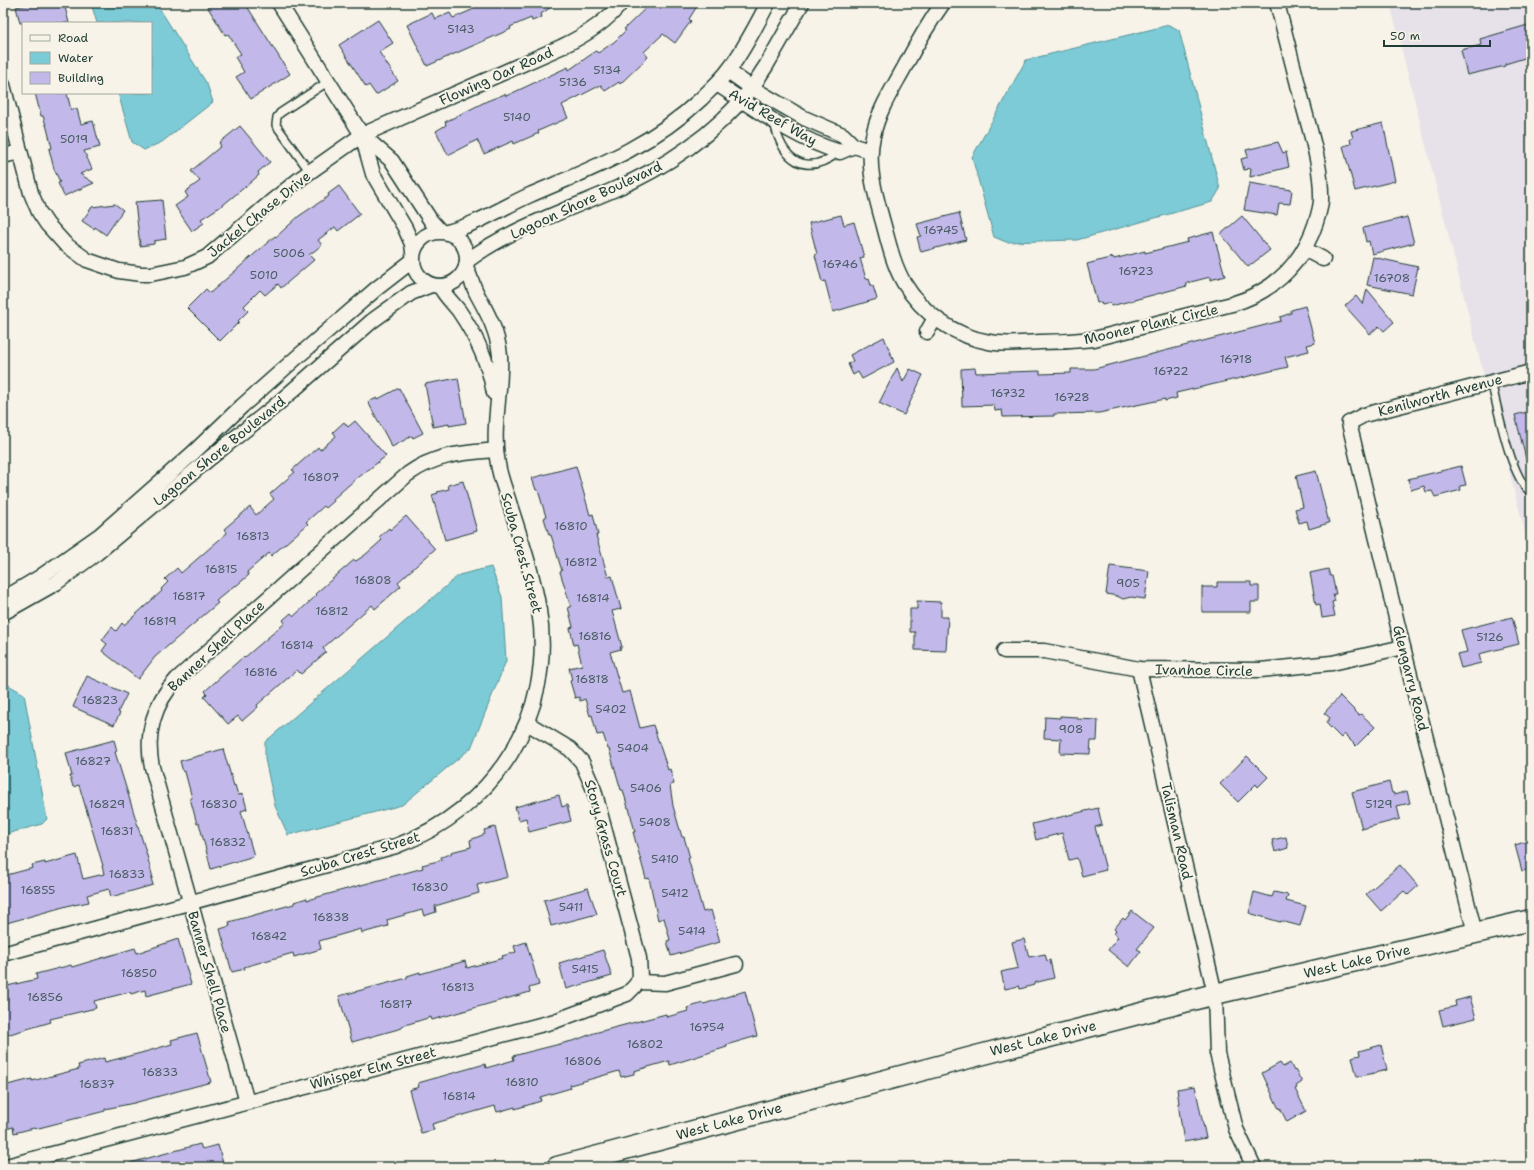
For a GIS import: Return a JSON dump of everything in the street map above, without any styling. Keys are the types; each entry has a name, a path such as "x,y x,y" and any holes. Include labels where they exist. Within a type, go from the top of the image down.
{"street":[{"path":"279,3 362,134 392,161 431,221 444,232 460,240 464,246 466,264 462,275 456,281 448,285 436,286 424,281 418,276 413,256 412,244 405,228 373,174 362,134"},
{"name":"Flowing Oar Road","path":"362,134 561,48 586,35 603,22 621,3"},
{"name":"Lagoon Shore Boulevard","path":"444,232 462,228 520,199 631,150 671,125 692,108 728,71 743,49 768,3"},
{"name":"Lagoon Shore Boulevard","path":"466,264 488,247 518,231 616,189 664,165 708,132 752,88 802,3"},
{"name":"Mooner Plank Circle","path":"943,3 930,22 884,104 873,136 870,151 872,177 876,196 897,269 913,296 936,318 962,334 989,342 1025,343 1094,339 1246,300 1261,293 1288,271 1304,250 1317,221 1321,202 1320,181 1310,130 1277,3"},
{"name":"Avid Reef Way","path":"728,71 752,88 804,118 843,135 854,146 870,151"},
{"name":"Avid Reef Way","path":"717,84 774,120 818,144 840,152"},
{"name":"Jackel Chase Drive","path":"3,85 35,203 47,224 56,235 76,253 87,260 119,271 141,274 161,273 196,263 207,257 272,201 362,134"},
{"path":"840,152 854,146"},
{"path":"3,156 20,152"},
{"path":"413,256 420,239 433,232 444,232"},
{"path":"1304,250 1323,259"},
{"name":"Lagoon Shore Boulevard","path":"3,599 46,573 100,535 193,454 242,406 413,256"},
{"name":"Scuba Crest Street","path":"3,954 396,846 427,833 457,813 486,788 497,775 527,723 537,690 540,673 541,631 534,589 501,478 496,450 496,413 500,371 498,342 492,321 477,293 466,264"},
{"name":"Lagoon Shore Boulevard","path":"3,613 56,582 96,553 275,406 372,321 412,293 436,286"},
{"name":"Scuba Crest Street","path":"436,286 460,312 480,348 490,376 496,413"},
{"path":"927,332 936,318"},
{"name":"Kenilworth Avenue","path":"1350,423 1364,415 1531,372"},
{"name":"Glengarry Road","path":"1350,423 1403,647 1475,933"},
{"name":"Banner Shell Place","path":"247,1102 150,756 150,733 152,721 162,698 169,687 408,474 421,465 442,457 496,450"},
{"name":"Ivanhoe Circle","path":"1004,651 1044,651 1139,669 1260,670 1332,663 1403,647"},
{"name":"Talisman Road","path":"1139,669 1215,994 1217,1053 1236,1129 1254,1167"},
{"name":"Story Grass Court","path":"527,723 570,748 582,762 594,790 639,958 640,977 638,982"},
{"name":"West Lake Drive","path":"557,1167 980,1054 1215,994 1531,920"},
{"path":"638,982 665,982 736,964"},
{"name":"Whisper Elm Street","path":"3,1167 555,1021 627,994 638,982"}],"lane":[{"path":"310,172 276,125 277,118 280,113 329,81"},
{"path":"774,120 776,133 782,146 790,158 798,163 805,165 819,164 840,152"},
{"path":"1491,382 1512,463 1526,489 1531,492"}],"shaded area":[{"path":"1390,3 1531,3 1531,365 1484,376"},
{"path":"1531,379 1531,555 1488,390"}],"water":[{"path":"91,3 156,3 207,84 213,102 162,142 144,150 132,142 118,94 152,94 152,22 97,22"},
{"path":"1169,25 1179,30 1220,189 1212,202 1077,240 1006,242 994,237 972,157 1026,60"},
{"path":"491,567 502,597 506,661 471,748 402,805 288,835 275,806 265,759 265,742 459,575"},
{"path":"3,682 24,694 47,819 42,824 3,835"}],"building":[{"path":"34,3 64,3 69,22 20,23 16,7"},
{"path":"205,3 245,3 290,74 251,99 236,77 244,72 235,57 241,54 228,34 225,35"},
{"path":"471,3 557,3 541,14 542,17 532,21 531,18 510,27 511,29 427,66 407,25 432,13 435,19 450,13 453,18 474,9"},
{"path":"651,3 699,3 689,19 691,21 675,43 663,34 644,52 648,57 620,84 619,82 605,91 601,85 562,105 568,118 538,131 539,133 514,144 513,141 484,154 477,140 448,155 436,131 446,125 445,122 487,101 505,94 506,96 568,67 569,70 596,51 598,53 614,42 626,30 624,29"},
{"path":"378,20 393,43 379,52 398,81 376,95 369,85 366,87 339,45"},
{"path":"1531,24 1531,56 1505,64 1505,66 1467,75 1461,50 1481,45 1480,39"},
{"path":"35,94 67,94 71,110 77,109 81,124 93,121 100,147 84,151 92,169 80,174 94,183 64,196 58,183 60,182 54,169 49,149 52,148 47,128 43,116 41,116"},
{"path":"1383,123 1395,181 1355,191 1343,146 1351,144 1350,139 1353,138 1351,131"},
{"path":"240,126 270,162 258,172 259,175 251,182 223,205 201,219 204,223 192,231 175,206 188,197 185,192 200,181 191,171 221,146 219,143"},
{"path":"1278,142 1283,153 1286,152 1289,167 1250,177 1251,168 1244,170 1241,159 1248,157 1246,150"},
{"path":"1249,183 1292,190 1290,204 1279,203 1277,215 1244,210"},
{"path":"339,186 360,214 338,231 335,227 318,240 322,245 309,255 314,260 281,288 278,284 265,295 260,290 244,306 248,311 220,341 187,308 206,289 210,293 299,216 329,196 328,194"},
{"path":"162,200 166,239 154,241 154,244 140,246 135,202"},
{"path":"115,204 123,210 106,235 95,227 94,229 82,221 92,207"},
{"path":"959,213 966,240 921,252 917,237 921,236 917,224"},
{"path":"841,215 844,225 854,222 864,257 860,258 866,279 869,278 877,299 833,312 825,281 822,282 809,223"},
{"path":"1242,216 1270,250 1248,267 1221,234"},
{"path":"1407,217 1414,243 1372,254 1369,241 1366,242 1363,228"},
{"path":"1213,232 1225,276 1210,280 1210,277 1187,283 1187,286 1111,306 1110,303 1102,305 1101,302 1097,303 1087,264 1113,257 1114,259 1145,251 1145,253 1188,242 1187,239"},
{"path":"1373,257 1418,267 1412,294 1367,285"},
{"path":"1367,289 1394,322 1384,331 1379,326 1370,334 1345,306 1356,296 1363,305"},
{"path":"1305,306 1315,343 1307,345 1309,351 1285,357 1288,367 1176,393 1177,398 1165,401 1165,399 1099,413 1003,417 1002,410 995,411 994,405 962,406 961,369 975,368 976,373 1040,371 1040,374 1071,373 1071,369 1094,369 1281,321 1280,317 1291,313 1291,310"},
{"path":"884,337 894,362 862,379 858,372 853,375 848,364 853,361 850,355"},
{"path":"897,368 903,382 910,369 923,375 904,415 879,403"},
{"path":"458,378 466,423 433,427 425,384"},
{"path":"399,388 423,433 413,438 412,436 392,447 368,402 377,398 378,399"},
{"path":"1531,411 1531,462 1527,463 1515,415"},
{"path":"355,421 386,456 358,477 333,499 334,501 326,508 324,506 306,522 308,524 271,556 269,553 247,572 249,575 216,601 218,603 155,657 138,679 102,651 107,644 102,640 112,627 116,631 122,623 124,625 162,591 161,589 168,582 165,579 177,568 181,573 227,533 224,529 250,507 256,515 274,499 270,494 295,472 292,470 318,447 320,450 336,436 333,432 344,422 348,427"},
{"path":"576,466 590,515 593,514 598,535 596,535 608,577 612,576 621,609 612,611 622,647 620,647 621,649 610,652 622,693 630,691 640,728 653,725 668,770 670,769 674,784 670,785 673,806 690,858 688,858 703,912 711,910 720,942 671,956 667,941 670,940 664,918 658,920 649,878 646,879 633,832 635,832 629,808 623,790 621,790 609,749 603,734 597,735 592,715 590,716 585,699 580,701 579,697 575,698 570,681 572,680 569,668 582,665 577,644 574,645 570,628 573,627 568,607 571,607 560,572 562,571 551,535 549,535 544,518 546,517 538,490 536,490 532,478"},
{"path":"1461,466 1466,485 1460,486 1461,490 1435,497 1432,491 1426,492 1424,486 1411,490 1408,479"},
{"path":"1316,471 1329,523 1309,529 1307,521 1299,523 1295,509 1303,507 1296,476"},
{"path":"463,481 477,531 445,540 432,495 449,489 448,485"},
{"path":"406,516 435,549 398,582 401,586 375,609 372,605 323,648 326,652 301,674 297,670 257,705 258,707 242,721 238,716 228,724 204,697 207,694 205,691 243,657 244,658 285,623 283,620 291,613 294,616 317,595 315,594 354,560 356,561 365,555 382,540 379,537 389,528 390,530"},
{"path":"1110,566 1149,571 1145,599 1131,597 1123,599 1106,594"},
{"path":"1328,569 1330,576 1332,576 1336,594 1333,594 1335,601 1332,602 1335,616 1322,618 1320,604 1316,605 1310,573"},
{"path":"1217,582 1251,582 1251,586 1259,586 1259,602 1251,602 1251,612 1202,612 1202,587 1217,587"},
{"path":"917,601 941,602 941,617 948,617 946,651 915,650 915,632 910,632 910,609 917,609"},
{"path":"1512,617 1519,644 1479,654 1481,663 1461,668 1457,654 1467,652 1461,630"},
{"path":"87,676 127,694 118,712 120,713 114,725 73,707"},
{"path":"1340,696 1359,715 1361,714 1375,727 1356,746 1344,734 1341,738 1326,723 1330,718 1324,713"},
{"path":"1060,716 1077,717 1077,719 1098,720 1097,741 1091,741 1090,754 1060,753 1061,739 1044,738 1045,717 1060,718"},
{"path":"114,740 117,751 115,752 146,852 153,878 151,878 153,885 111,897 109,889 87,895 89,902 74,904 3,924 3,876 33,868 32,865 45,862 45,864 77,855 83,879 104,874 103,866 79,785 73,787 70,776 72,776 66,753"},
{"path":"223,749 238,795 243,794 247,809 241,811 254,856 211,869 199,823 197,824 190,798 192,798 185,772 183,772 180,761"},
{"path":"1247,756 1268,777 1258,787 1256,784 1238,802 1220,784"},
{"path":"1389,782 1394,795 1407,791 1410,803 1397,806 1400,819 1362,829 1352,792"},
{"path":"559,795 562,807 567,805 571,821 529,832 526,818 519,820 515,807"},
{"path":"1098,808 1102,825 1095,827 1106,870 1082,876 1077,858 1069,860 1062,833 1036,840 1032,824"},
{"path":"495,827 508,877 477,885 479,893 435,906 436,912 424,916 422,910 387,920 388,926 362,933 361,929 319,941 321,949 294,957 293,953 244,967 245,969 232,972 220,929 230,926 229,922 294,904 294,902 307,898 307,900 423,868 422,865 442,860 441,857 451,854 451,852 471,847 470,840 485,834 484,830"},
{"path":"1286,837 1288,848 1275,852 1272,840"},
{"path":"1531,840 1531,869 1522,871 1515,845"},
{"path":"1400,865 1418,886 1408,895 1404,891 1381,911 1366,894"},
{"path":"588,888 597,914 551,926 544,900"},
{"path":"1254,892 1272,897 1274,892 1288,895 1286,901 1306,906 1300,926 1249,913"},
{"path":"1132,911 1154,928 1137,949 1141,951 1129,967 1108,950 1118,937 1114,934 1116,931 1114,929 1123,918 1125,920"},
{"path":"178,939 191,984 146,996 145,990 131,994 130,992 94,1001 96,1008 50,1019 51,1022 3,1036 3,987 37,979 36,974 71,965 72,967 135,948 137,953"},
{"path":"1024,939 1029,957 1045,954 1047,961 1050,960 1054,978 1034,983 1034,985 1020,989 1019,986 1005,989 1001,972 1018,968 1012,942"},
{"path":"526,942 539,985 529,988 530,992 432,1020 431,1017 402,1026 402,1028 352,1042 339,996 407,978 407,976 420,972 420,974 465,961 467,968 503,958 502,956 516,952 514,946"},
{"path":"603,950 612,976 566,989 559,963"},
{"path":"745,991 757,1036 726,1045 727,1047 670,1065 669,1061 634,1071 634,1074 621,1077 619,1071 570,1085 571,1088 540,1097 541,1101 515,1109 515,1107 497,1112 495,1106 432,1124 434,1130 421,1133 409,1090 419,1087 418,1083 485,1064 486,1068 514,1060 513,1056 576,1040 594,1033 666,1014 667,1017 688,1011 687,1008"},
{"path":"1470,997 1476,1018 1443,1026 1439,1010 1456,1006 1455,1001"},
{"path":"197,1033 211,1082 134,1103 105,1109 105,1111 35,1129 14,1133 13,1127 3,1130 3,1086 32,1079 32,1081 79,1069 78,1065 104,1058 105,1062 141,1053 172,1044 171,1040"},
{"path":"1381,1045 1387,1070 1357,1077 1352,1057 1360,1055 1359,1051"},
{"path":"1280,1063 1283,1067 1290,1063 1302,1082 1296,1086 1297,1088 1295,1089 1306,1111 1287,1122 1280,1108 1279,1109 1262,1073"},
{"path":"1195,1086 1206,1138 1184,1142 1177,1089"},
{"path":"200,1144 202,1149 218,1145 224,1167 130,1167 130,1163"}]}
